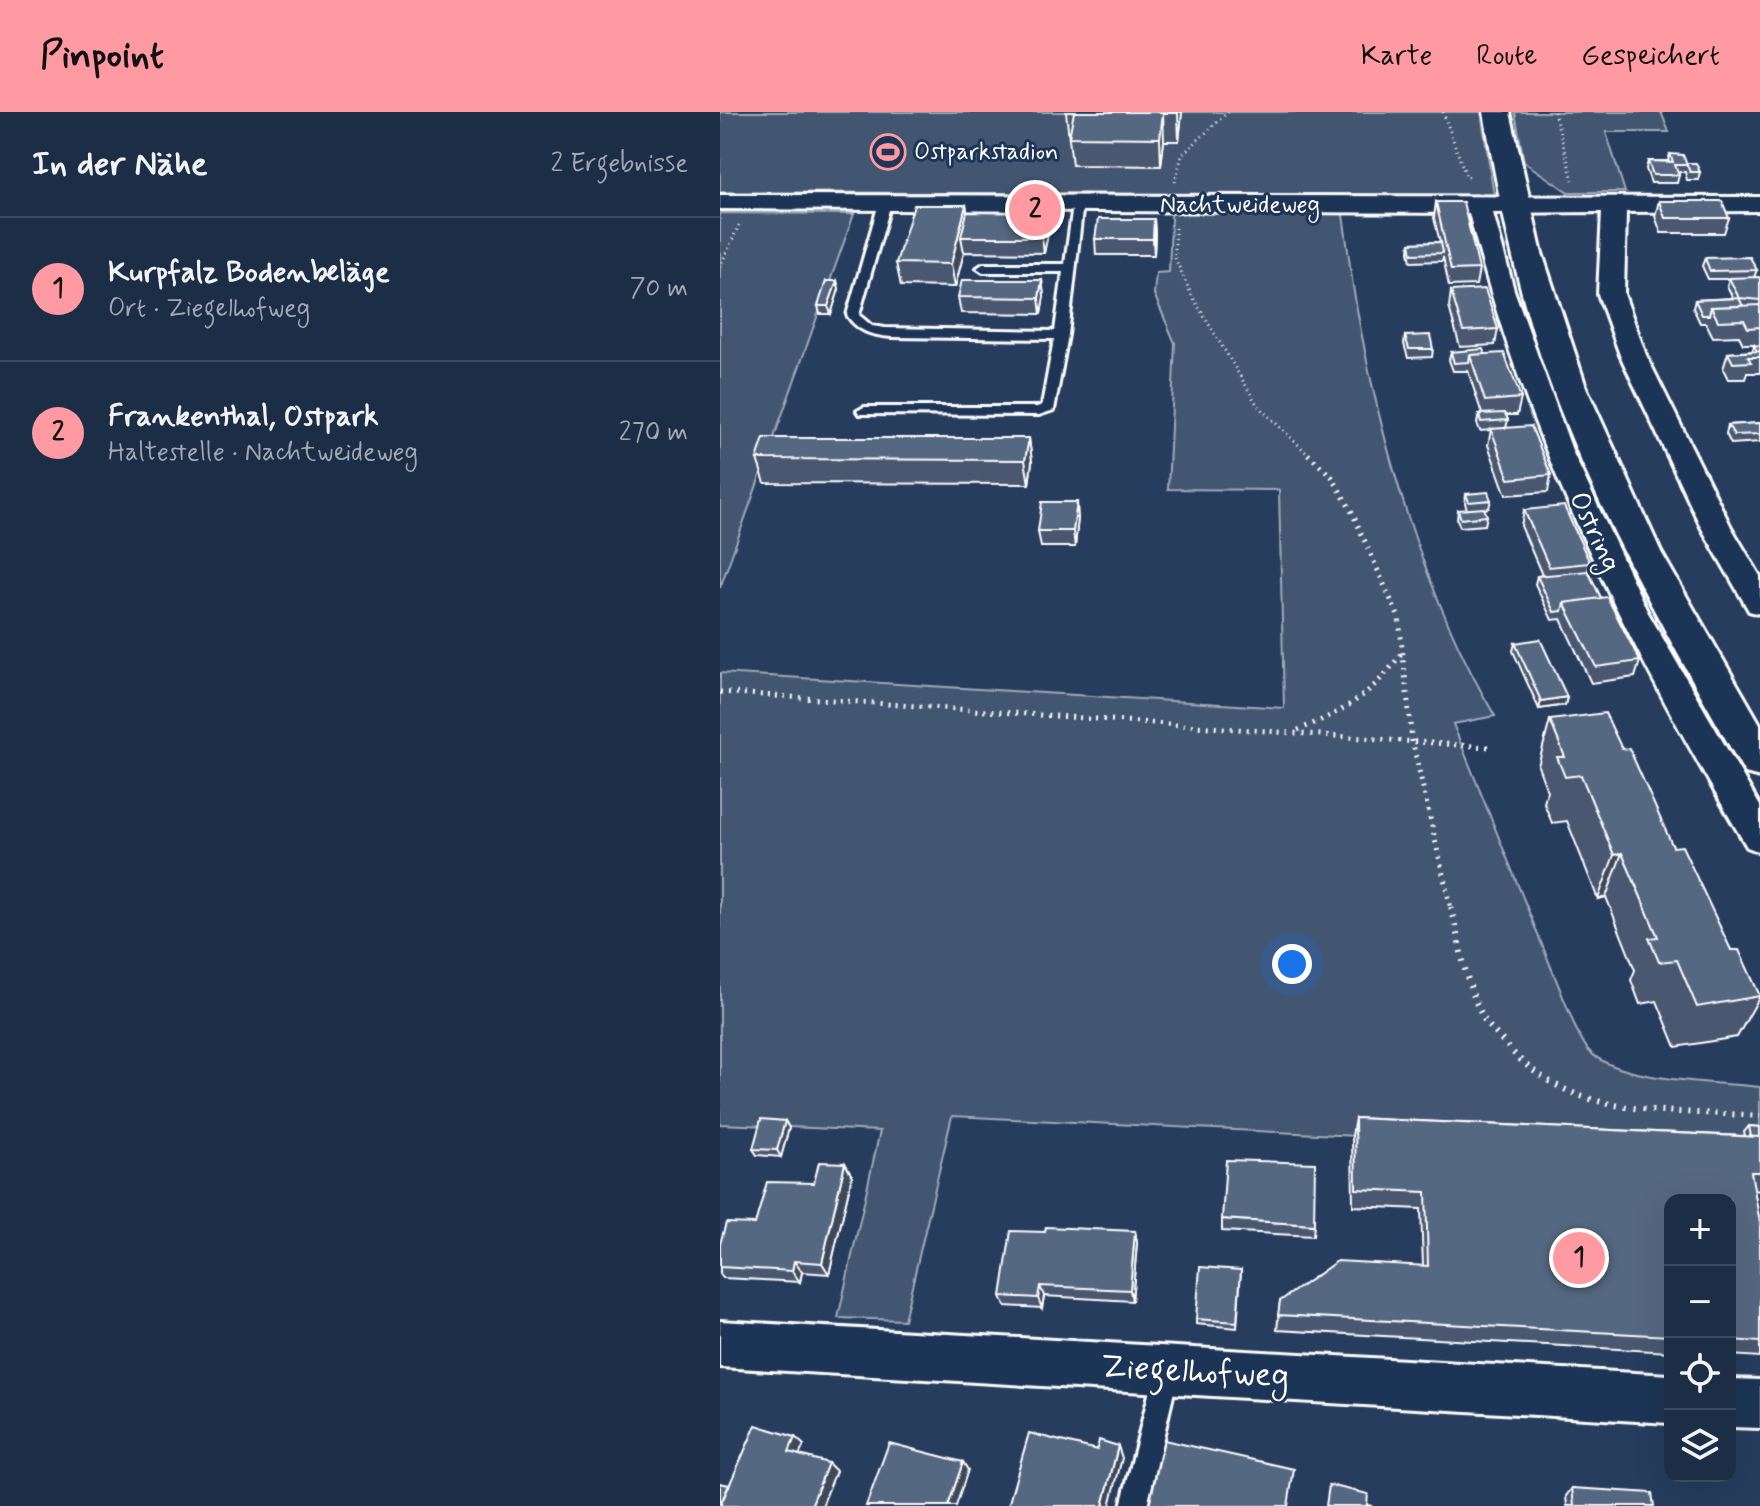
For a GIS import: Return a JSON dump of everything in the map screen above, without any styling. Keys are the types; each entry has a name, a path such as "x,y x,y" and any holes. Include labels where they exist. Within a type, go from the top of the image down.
{"main road":[{"name":"Ostring","path":"1497,112 1515,206 1550,332 1629,524 1694,650 1760,761"}],"street":[{"name":"Nachtweideweg","path":"720,202 1175,205 1478,194 1515,206 1760,204"},
{"name":"Ostring","path":"1478,194 1502,302 1539,406 1584,513 1632,615 1699,737 1760,837"},
{"path":"1614,205 1611,294 1633,355 1716,527 1760,603"},
{"name":"Ziegelhofweg","path":"720,1344 1664,1399"},
{"path":"1736,1403 1760,1404"}],"lane":[{"path":"885,203 853,315 858,323 871,331 898,333 1061,335"},
{"path":"864,411 1039,411 1049,407 1079,205"},
{"path":"983,268 1070,268"},
{"path":"1134,1506 1167,1370"}],"path":[{"path":"1228,112 1182,155 1177,168 1175,258 1192,296 1258,406 1332,477 1351,510 1399,618 1412,740 1468,980 1485,1020 1517,1057 1551,1086 1597,1104 1760,1116"},
{"path":"1443,112 1466,176 1478,194"},
{"path":"1554,112 1580,206"},
{"path":"720,267 749,202"},
{"path":"1295,732 1359,703 1385,681 1402,652"},
{"path":"720,692 1488,747"}],"shaded area":[{"path":"720,112 1481,112 1494,195 1340,196 1365,351 1407,514 1446,619 1495,716 1453,724 1576,1029 1587,1049 1603,1061 1645,1075 1760,1087 1760,1156 952,1116 904,1320 838,1318 880,1131 720,1124 720,673 1284,708 1279,490 1168,489 1175,343 1154,294 1156,273 1169,272 1172,194 720,192"},
{"path":"1515,112 1661,112 1669,132 1606,132 1625,192 1568,192 1524,162"},
{"path":"720,213 854,214 720,588"}],"building":[{"path":"1074,112 1178,113 1163,113 1160,138 1069,137"},
{"path":"1670,154 1683,155 1687,165 1675,165 1679,175 1653,175 1648,161 1673,162"},
{"path":"1686,163 1696,163 1700,172 1690,172"},
{"path":"1659,201 1722,201 1729,218 1665,218"},
{"path":"1436,202 1463,202 1479,269 1451,270"},
{"path":"914,205 966,205 951,264 896,263"},
{"path":"967,212 1047,213 1042,237 961,237"},
{"path":"1098,219 1154,219 1153,239 1095,239"},
{"path":"1441,242 1443,253 1412,254 1410,243"},
{"path":"1750,257 1757,270 1710,271 1705,258"},
{"path":"1759,277 1760,300 1739,298 1729,278"},
{"path":"962,280 1042,280 1039,298 958,297"},
{"path":"826,281 837,281 828,306 818,306"},
{"path":"1485,289 1498,329 1463,331 1451,291"},
{"path":"1739,298 1743,306 1711,307 1709,315 1702,315 1695,300"},
{"path":"1760,305 1760,327 1748,328 1744,320 1718,321 1711,307"},
{"path":"1430,335 1433,349 1409,349 1405,336"},
{"path":"1483,349 1485,354 1470,355 1469,362 1454,363 1451,352"},
{"path":"1760,351 1760,357 1748,357 1751,362 1733,363 1728,353"},
{"path":"1504,353 1521,398 1485,401 1470,355"},
{"path":"1505,413 1508,420 1481,422 1479,414"},
{"path":"1760,423 1760,434 1734,435 1728,425"},
{"path":"1531,426 1551,475 1509,479 1491,429"},
{"path":"764,438 1029,438 1025,460 757,459"},
{"path":"1488,492 1491,500 1469,502 1466,494"},
{"path":"1042,502 1077,502 1073,531 1038,531"},
{"path":"1564,506 1590,563 1549,567 1524,510"},
{"path":"1484,508 1487,516 1461,519 1458,510"},
{"path":"1588,571 1601,598 1564,603 1562,611 1554,612 1537,576"},
{"path":"1607,597 1640,661 1596,667 1564,603"},
{"path":"1540,639 1567,697 1541,701 1515,643"},
{"path":"1605,713 1622,749 1629,748 1673,847 1682,846 1731,950 1739,950 1760,996 1697,1007 1677,960 1659,962 1649,938 1658,937 1622,853 1614,855 1581,775 1565,777 1557,757 1565,757 1550,720"},
{"path":"1355,1118 1760,1137 1760,1172 1751,1172 1760,1223 1760,1342 1736,1340 1736,1194 1664,1194 1664,1336 1278,1315 1280,1301 1337,1261 1428,1266 1426,1192 1356,1189"},
{"path":"761,1119 785,1121 777,1150 753,1149"},
{"path":"1749,1126 1760,1127 1760,1137 1751,1137"},
{"path":"1226,1160 1315,1163 1314,1225 1222,1219"},
{"path":"819,1162 845,1163 822,1263 794,1261 792,1271 720,1267 720,1244 726,1223 755,1224 767,1182 814,1183"},
{"path":"1046,1227 1135,1231 1130,1290 1040,1286 1038,1298 1001,1296 1011,1231 1045,1232"},
{"path":"1200,1267 1241,1270 1237,1322 1196,1319"},
{"path":"756,1425 795,1437 789,1452 828,1463 811,1506 720,1506"},
{"path":"1029,1433 1097,1450 1099,1440 1118,1446 1103,1506 1008,1506"},
{"path":"1164,1440 1294,1469 1288,1506 1149,1506"},
{"path":"889,1443 963,1462 948,1506 866,1506"},
{"path":"720,1483 729,1485 720,1505"},
{"path":"1329,1485 1368,1494 1367,1505 1372,1506 1326,1506"},
{"path":"1572,1488 1652,1493 1654,1506 1574,1506"}],"place":[{"name":"Ostparkstadion","path":"888,152"},
{"name":"Frankenthal, Ostpark","path":"1035,210"},
{"name":"Kurpfalz Bodenbeläge","path":"1579,1258"}]}
